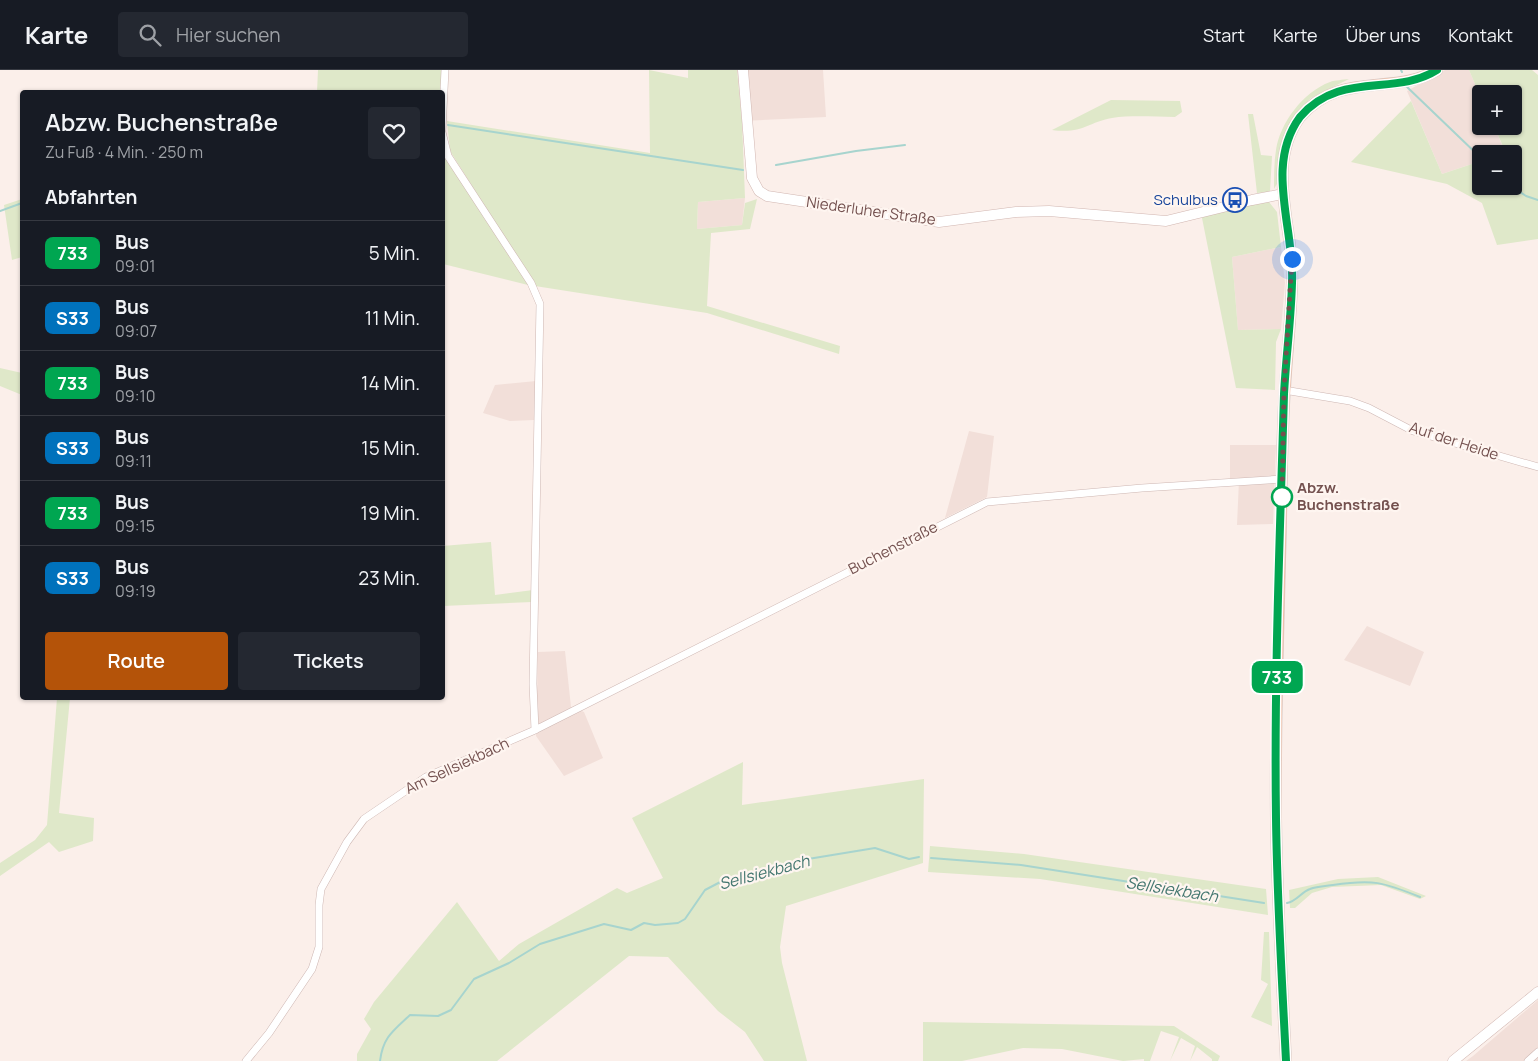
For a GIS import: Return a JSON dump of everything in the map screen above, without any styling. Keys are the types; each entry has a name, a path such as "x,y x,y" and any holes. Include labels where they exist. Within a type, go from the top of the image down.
{"main road":[{"path":"1286,1061 1276,808 1284,390 1292,265 1283,194 1282,167 1288,141 1294,128 1308,109 1322,97 1349,86 1411,79 1426,76 1437,70"}],"street":[{"path":"444,90 445,70"},
{"name":"Niederluher Straße","path":"742,70 752,178 759,191 768,196 939,222 1016,212 1049,211 1166,221 1283,194"},
{"path":"445,144 448,156 531,283 540,304 533,684 535,730"},
{"name":"Auf der Heide","path":"1284,390 1350,401 1369,408 1413,431 1538,467"},
{"name":"Buchenstraße","path":"535,730 987,502 1142,488 1283,479"},
{"name":"Am Sellsiekbach","path":"246,1061 269,1033 312,968 319,947 318,904 321,889 347,842 364,819 426,777 535,730"},
{"path":"1454,1061 1538,992"},
{"path":"1528,1061 1538,1052"}],"shaded area":[{"path":"737,70 823,70 826,117 742,121"},
{"path":"1445,70 1469,70 1475,85 1472,85 1472,135 1498,135 1502,145 1472,145 1472,164 1442,174 1407,91"},
{"path":"745,198 742,225 697,229 698,202"},
{"path":"1281,247 1285,283 1281,329 1238,330 1232,257"},
{"path":"536,381 534,420 510,421 483,413 495,385"},
{"path":"969,431 994,436 987,497 945,518"},
{"path":"1230,445 1276,445 1273,524 1237,525 1239,480 1230,480"},
{"path":"1367,626 1424,652 1410,686 1344,660"},
{"path":"565,651 571,707 584,712 603,758 564,776 536,736 538,652"},
{"path":"1538,1000 1538,1061 1466,1061 1473,1056"}],"green space":[{"path":"318,70 443,70 442,90 317,90"},
{"path":"649,70 688,78 688,70 737,70 742,121 745,198 698,202 697,229 742,225 745,203 757,199 750,229 711,233 707,306 840,346 839,354 707,313 535,286 450,151 447,121 650,153"},
{"path":"1469,70 1532,70 1538,75 1538,239 1497,245 1482,203 1447,184 1351,162 1411,101 1442,174 1472,164 1472,195 1522,195 1522,145 1502,145 1498,135 1522,135 1522,85 1475,85"},
{"path":"1349,79 1311,98 1297,113 1278,182 1274,189 1274,164 1278,140 1282,129 1294,110 1320,87 1332,81"},
{"path":"1111,100 1180,101 1182,112 1175,117 1120,117 1103,120 1071,131 1052,130"},
{"path":"1248,114 1253,114 1261,155 1272,156 1270,192 1257,193"},
{"path":"445,153 521,273 528,285 445,264"},
{"path":"20,200 20,258 12,260 4,205"},
{"path":"1269,202 1277,212 1281,247 1232,257 1238,330 1281,329 1276,342 1275,390 1236,388 1202,218 1205,215 1242,204"},
{"path":"0,368 20,373 20,394 0,386"},
{"path":"491,542 495,595 533,590 532,602 445,606 445,546"},
{"path":"57,700 70,700 59,813 94,818 93,841 59,852 49,842 0,876 0,863 35,840 47,825"},
{"path":"743,762 742,805 924,779 923,863 786,906 780,947 782,963 807,1061 764,1061 745,1032 718,1011 668,957 629,956 497,1061 357,1061 357,1054 371,1029 364,1019 374,1002 457,902 499,961 519,944 617,888 627,893 663,878 632,818"},
{"path":"930,846 1024,854 1266,889 1268,915 1040,879 928,872"},
{"path":"1378,877 1426,896 1420,899 1381,885 1332,887 1312,893 1295,908 1290,908 1289,890 1338,879"},
{"path":"1264,932 1269,932 1272,1026 1251,1017 1268,984 1261,980"},
{"path":"923,1022 1174,1026 1220,1056 1218,1061 1212,1061 1197,1047 1190,1061 1195,1046 1181,1038 1170,1061 1179,1037 1161,1031 1150,1061 1144,1061 1144,1059 1123,1061 1062,1049 1023,1048 962,1061 923,1061"}],"waterway":[{"path":"1406,86 1472,149"},
{"path":"448,125 743,170"},
{"path":"776,165 856,151 905,145"},
{"path":"1522,193 1538,200"},
{"path":"0,211 20,204"},
{"name":"Sellsiekbach","path":"380,1061 386,1040 410,1015 438,1016 451,1010 474,979 509,963 540,944 604,924 631,930 644,923 655,925 678,923 685,919 705,890 726,879 808,859 875,848 909,859 919,857"},
{"name":"Sellsiekbach","path":"931,858 1021,865 1264,903"},
{"name":"Sellsiekbach","path":"1287,903 1313,888 1358,882 1387,885 1420,897"}],"bus line":[{"name":"733","path":"1286,1061 1276,842 1276,770 1284,390 1292,284 1292,259 1283,194 1282,167 1284,154 1294,128 1301,116 1322,97 1364,82 1419,78 1437,70"}],"place":[{"name":"Schulbus","path":"1235,200"},
{"name":"Abzw. Buchenstraße","path":"1282,497"}],"route":[{"path":"1282,497 1282,499 1284,390 1292,284 1292,259"}]}
